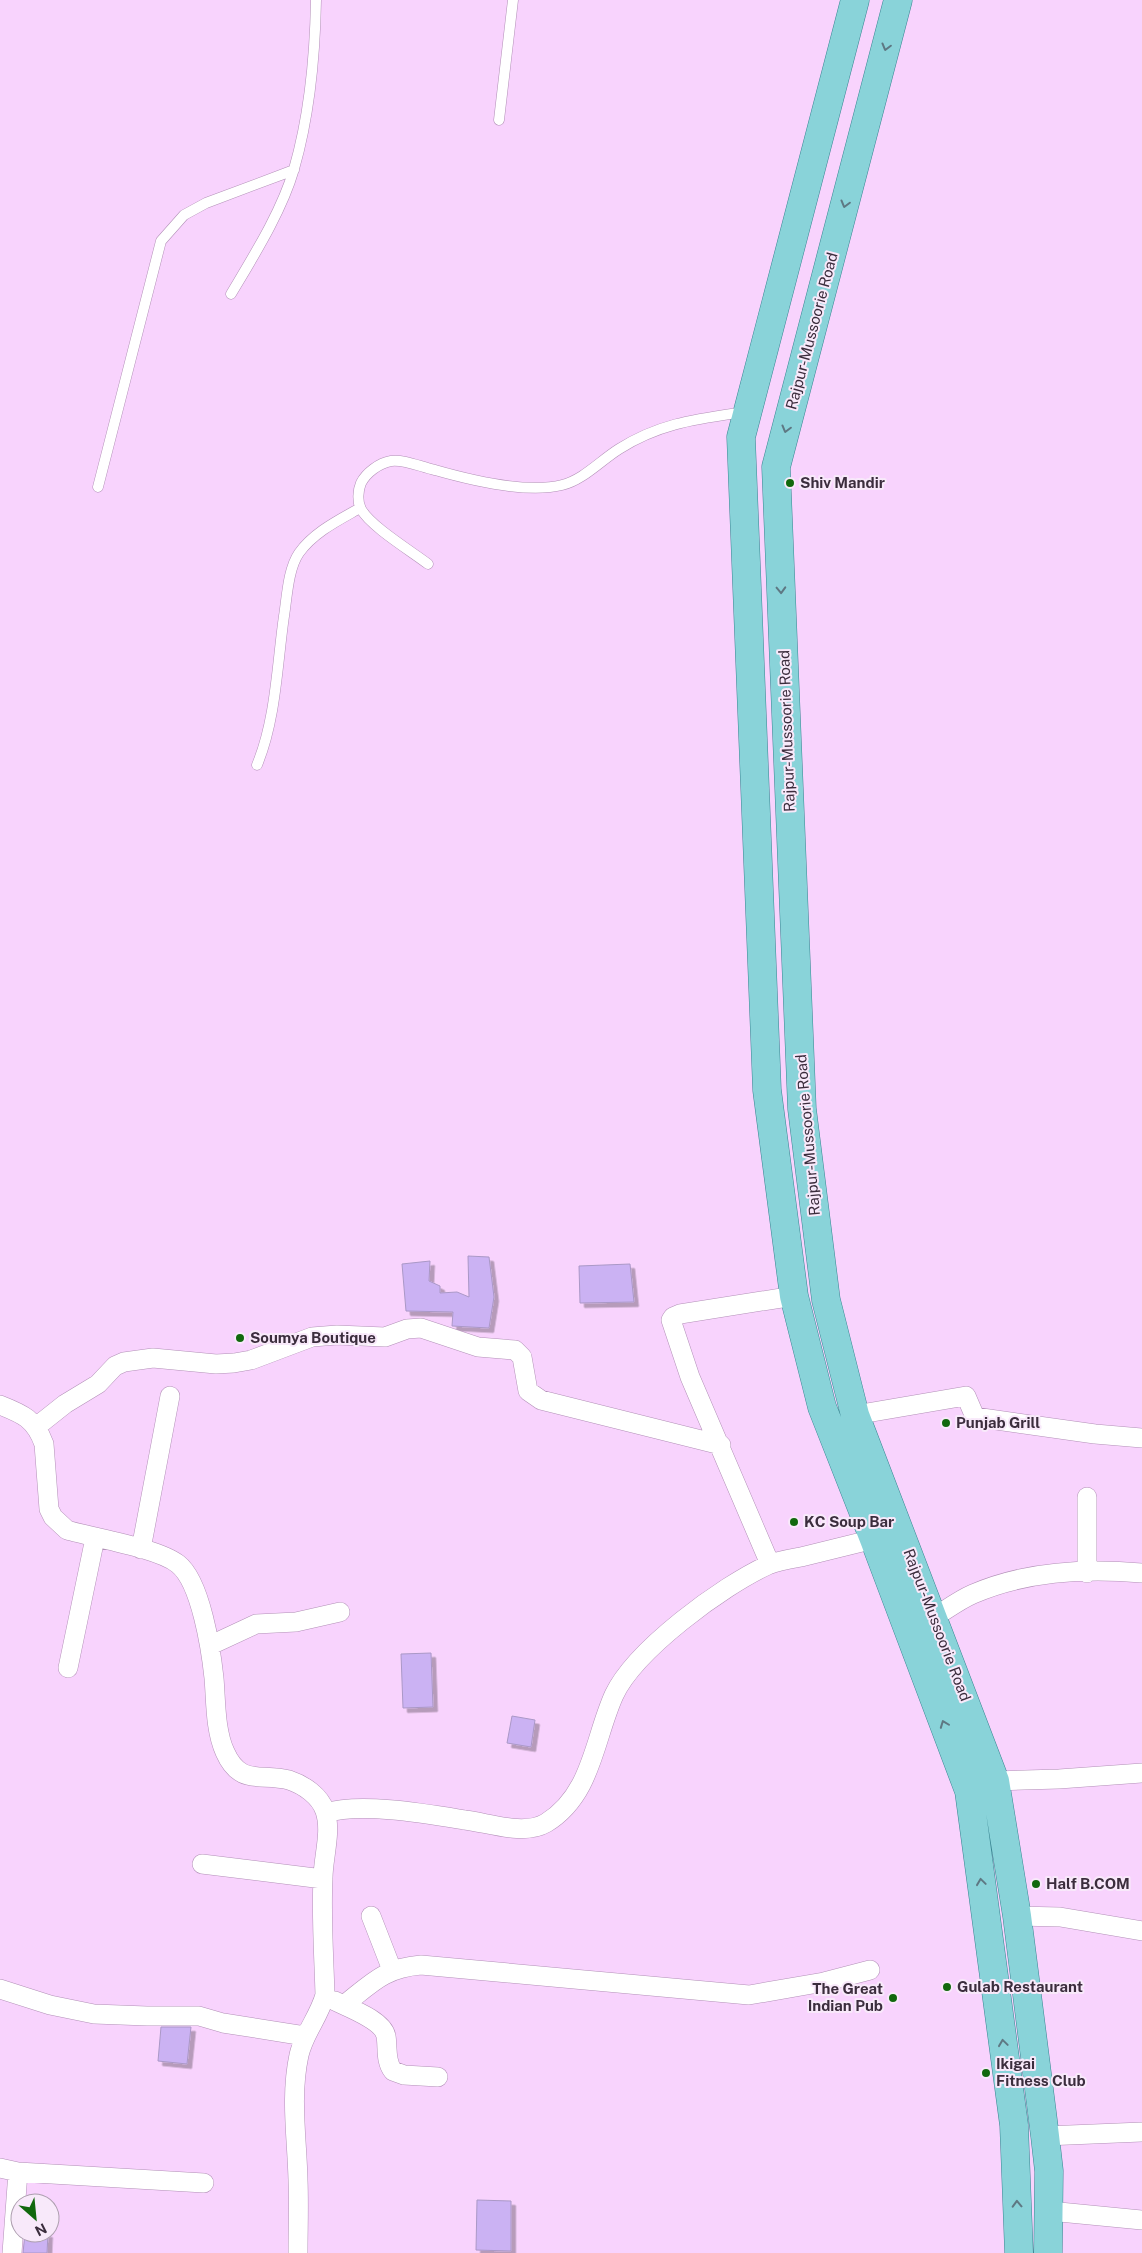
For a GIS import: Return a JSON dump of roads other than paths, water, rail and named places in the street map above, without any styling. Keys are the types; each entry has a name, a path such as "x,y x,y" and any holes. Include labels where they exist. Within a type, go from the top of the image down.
{"main road":[{"name":"Rajpur-Mussoorie Road","path":"856,0 741,437 767,1090 794,1296 822,1407 874,1539 968,1790 1014,2125 1019,2253"},
{"name":"Rajpur-Mussoorie Road","path":"898,0 776,467 802,1109 826,1300 855,1414 996,1781 1017,1916 1049,2171 1048,2253"},
{"path":"840,1452 867,1445"}],"street":[{"path":"770,1564 690,1377 672,1326 672,1317 680,1314 794,1296"},
{"path":"36,1427 65,1404 98,1384 116,1366 124,1362 153,1358 216,1364 234,1363 251,1360 312,1337 337,1335 385,1337 413,1327 478,1347 516,1350 522,1357 528,1390 541,1400 720,1446"},
{"path":"141,1549 170,1396"},
{"path":"855,1414 966,1396 975,1417 1095,1434 1142,1438"},
{"path":"0,1404 23,1414 36,1427 44,1444 48,1509 53,1517 67,1530 141,1549 170,1559 186,1572 193,1586 211,1645 222,1742 232,1764 244,1775 281,1779 300,1784 318,1798 326,1813 327,1826 323,1879 325,1996 318,2013 304,2036 299,2055 294,2104 298,2179 298,2253"},
{"path":"1087,1497 1087,1573"},
{"path":"68,1668 95,1538"},
{"path":"326,1813 336,1810 363,1808 518,1828 538,1827 546,1823 564,1808 580,1787 594,1758 614,1695 624,1678 656,1642 732,1584 770,1564 874,1539"},
{"path":"933,1618 971,1594 1035,1575 1067,1571 1142,1573"},
{"path":"211,1645 256,1624 296,1622 340,1612"},
{"path":"996,1781 1142,1773"},
{"path":"202,1864 323,1879"},
{"path":"371,1916 392,1970"},
{"path":"1017,1916 1060,1917 1142,1931"},
{"path":"344,2005 377,1978 392,1970 422,1965 555,1975 749,1995 824,1982 870,1970"},
{"path":"0,1989 50,2004 94,2014 199,2016 223,2023 304,2036"},
{"path":"325,1996 381,2026 386,2036 387,2054 393,2071 404,2075 438,2077"},
{"path":"1045,2136 1142,2132"},
{"path":"12,2253 9,2170 204,2183"},
{"path":"1049,2211 1142,2220"}],"lane":[{"path":"230,294 259,248 294,170 308,102 315,42 316,0"},
{"path":"499,120 514,0"},
{"path":"98,487 161,241 184,215 206,203 294,170"},
{"path":"428,564 368,519 360,508 359,491 362,482 372,470 382,463 392,461 471,480 511,486 548,488 576,480 618,449 654,430 674,423 748,411"},
{"path":"257,765 267,735 286,603 298,554 309,541 360,508"}],"place":[{"name":"Shiv Mandir","path":"790,483"},
{"name":"Soumya Boutique","path":"240,1338"},
{"name":"Punjab Grill","path":"946,1423"},
{"name":"KC Soup Bar","path":"794,1522"},
{"name":"Half B.COM","path":"1036,1884"},
{"name":"Gulab Restaurant","path":"947,1987"},
{"name":"The Great Indian Pub","path":"893,1998"},
{"name":"Ikigai Fitness Club","path":"986,2073"}]}
